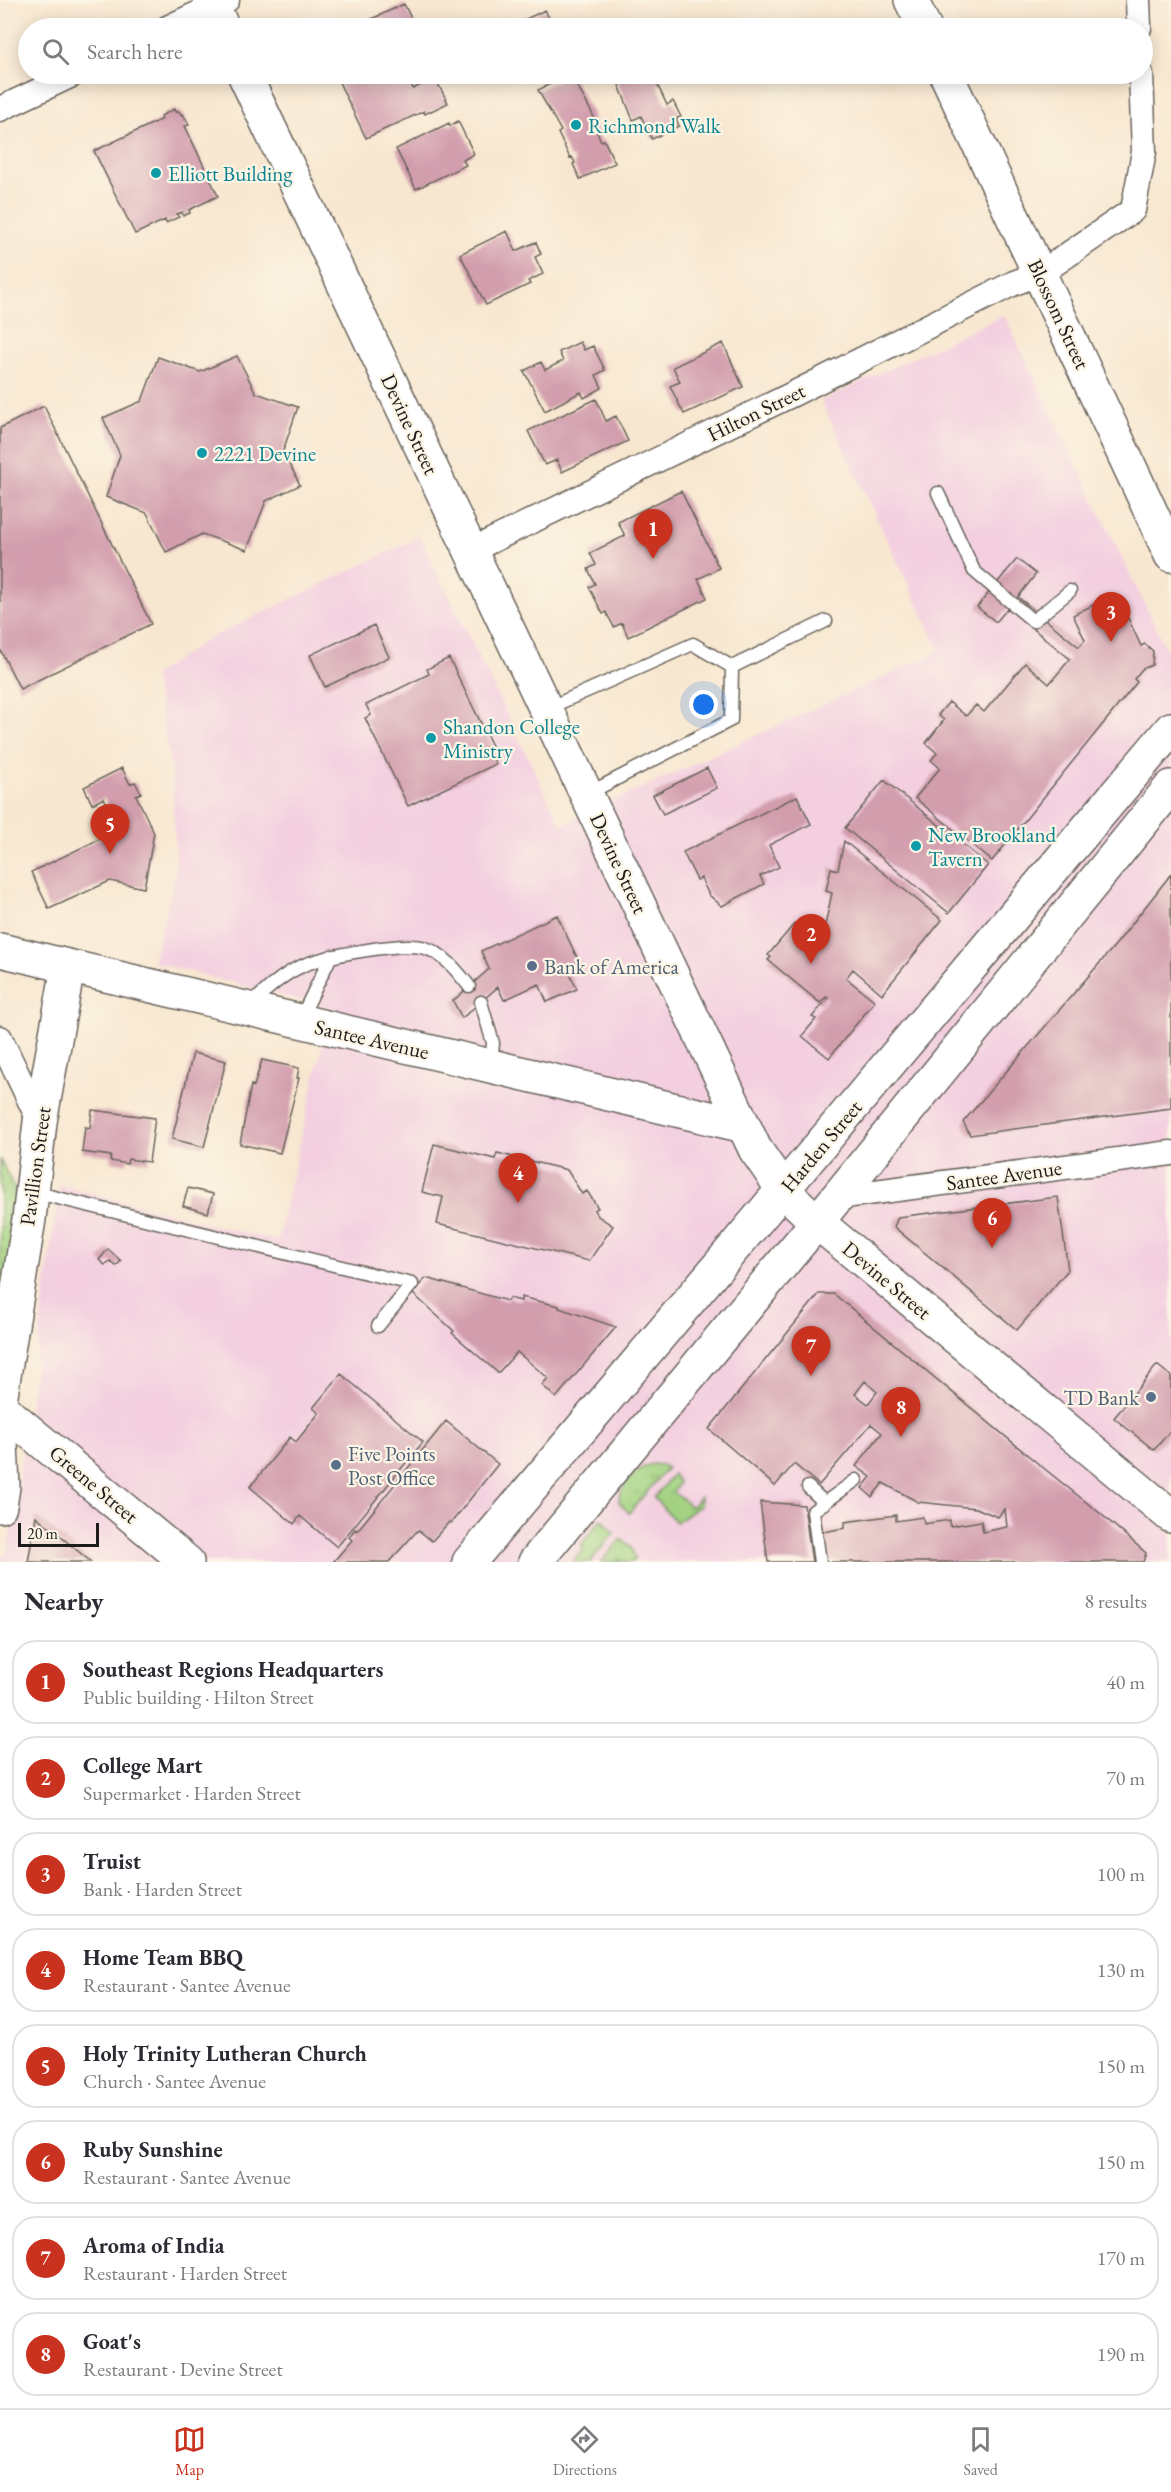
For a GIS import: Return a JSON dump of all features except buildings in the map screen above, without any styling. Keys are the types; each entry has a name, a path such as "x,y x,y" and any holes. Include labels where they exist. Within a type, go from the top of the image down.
{"main road":[{"path":"911,0 920,18"},
{"name":"Devine Street","path":"249,84 754,1149 784,1191 817,1222 1171,1516"},
{"name":"Blossom Street","path":"951,84 1171,555"},
{"name":"Harden Street","path":"469,1562 1171,729"},
{"name":"Harden Street","path":"535,1562 817,1222 1171,787"},
{"name":"Santee Avenue","path":"0,951 744,1126"},
{"name":"Pavillion Street","path":"0,1401 32,1192 40,1122 68,968"},
{"name":"Greene Street","path":"0,1407 187,1562"},
{"path":"0,1422 3,1482 0,1506"}],"street":[{"path":"1138,0 1139,18"},
{"path":"194,18 218,9"},
{"path":"0,109 53,84"},
{"name":"Hilton Street","path":"470,551 794,394 1014,283 1041,273 1133,210 1144,152 1141,84"},
{"path":"0,1038 40,1122"},
{"name":"Santee Avenue","path":"837,1197 1171,1153"}],"lane":[{"path":"938,493 974,571 1033,621 1070,591"},
{"path":"732,667 826,621"},
{"path":"546,709 693,644 732,667"},
{"path":"586,794 730,720 732,667"},
{"path":"245,1010 266,990 301,966 331,956 388,948 423,947 451,965 470,986"},
{"path":"299,1022 331,956"},
{"path":"481,1002 493,1042 491,1067"},
{"path":"32,1192 412,1284 378,1326"},
{"path":"820,1562 813,1510 856,1480"},
{"path":"808,1487 825,1503"}],"shaded area":[{"path":"1004,315 1171,659 1171,1562 0,1562 0,1554 7,1555 59,1185 277,1241 331,1008 153,962 176,871 172,772 153,676 210,638 420,537 561,825 940,651 821,401"}],"green space":[{"path":"0,1159 29,1219 0,1401"},
{"path":"653,1464 667,1468 629,1513 619,1502 622,1489 635,1473"},
{"path":"673,1474 679,1483 673,1492 692,1507 700,1497 700,1506 676,1522 654,1498"},
{"path":"601,1519 614,1533 590,1562 573,1562 584,1548 581,1545"},
{"path":"621,1539 631,1547 635,1559 632,1562 622,1562 619,1559 617,1562 601,1562"}],"place":[{"name":"Richmond Walk","path":"576,125"},
{"name":"Elliott Building","path":"156,173"},
{"name":"2221 Devine","path":"202,453"},
{"name":"Southeast Regions Headquarters","path":"653,559"},
{"name":"Truist","path":"1111,642"},
{"name":"Shandon College Ministry","path":"431,738"},
{"name":"New Brookland Tavern","path":"916,846"},
{"name":"Holy Trinity Lutheran Church","path":"110,854"},
{"name":"College Mart","path":"811,964"},
{"name":"Bank of America","path":"532,966"},
{"name":"Home Team BBQ","path":"518,1203"},
{"name":"Ruby Sunshine","path":"992,1248"},
{"name":"Aroma of India","path":"811,1376"},
{"name":"TD Bank","path":"1151,1397"},
{"name":"Goat's","path":"901,1437"},
{"name":"Five Points Post Office","path":"336,1465"}]}
